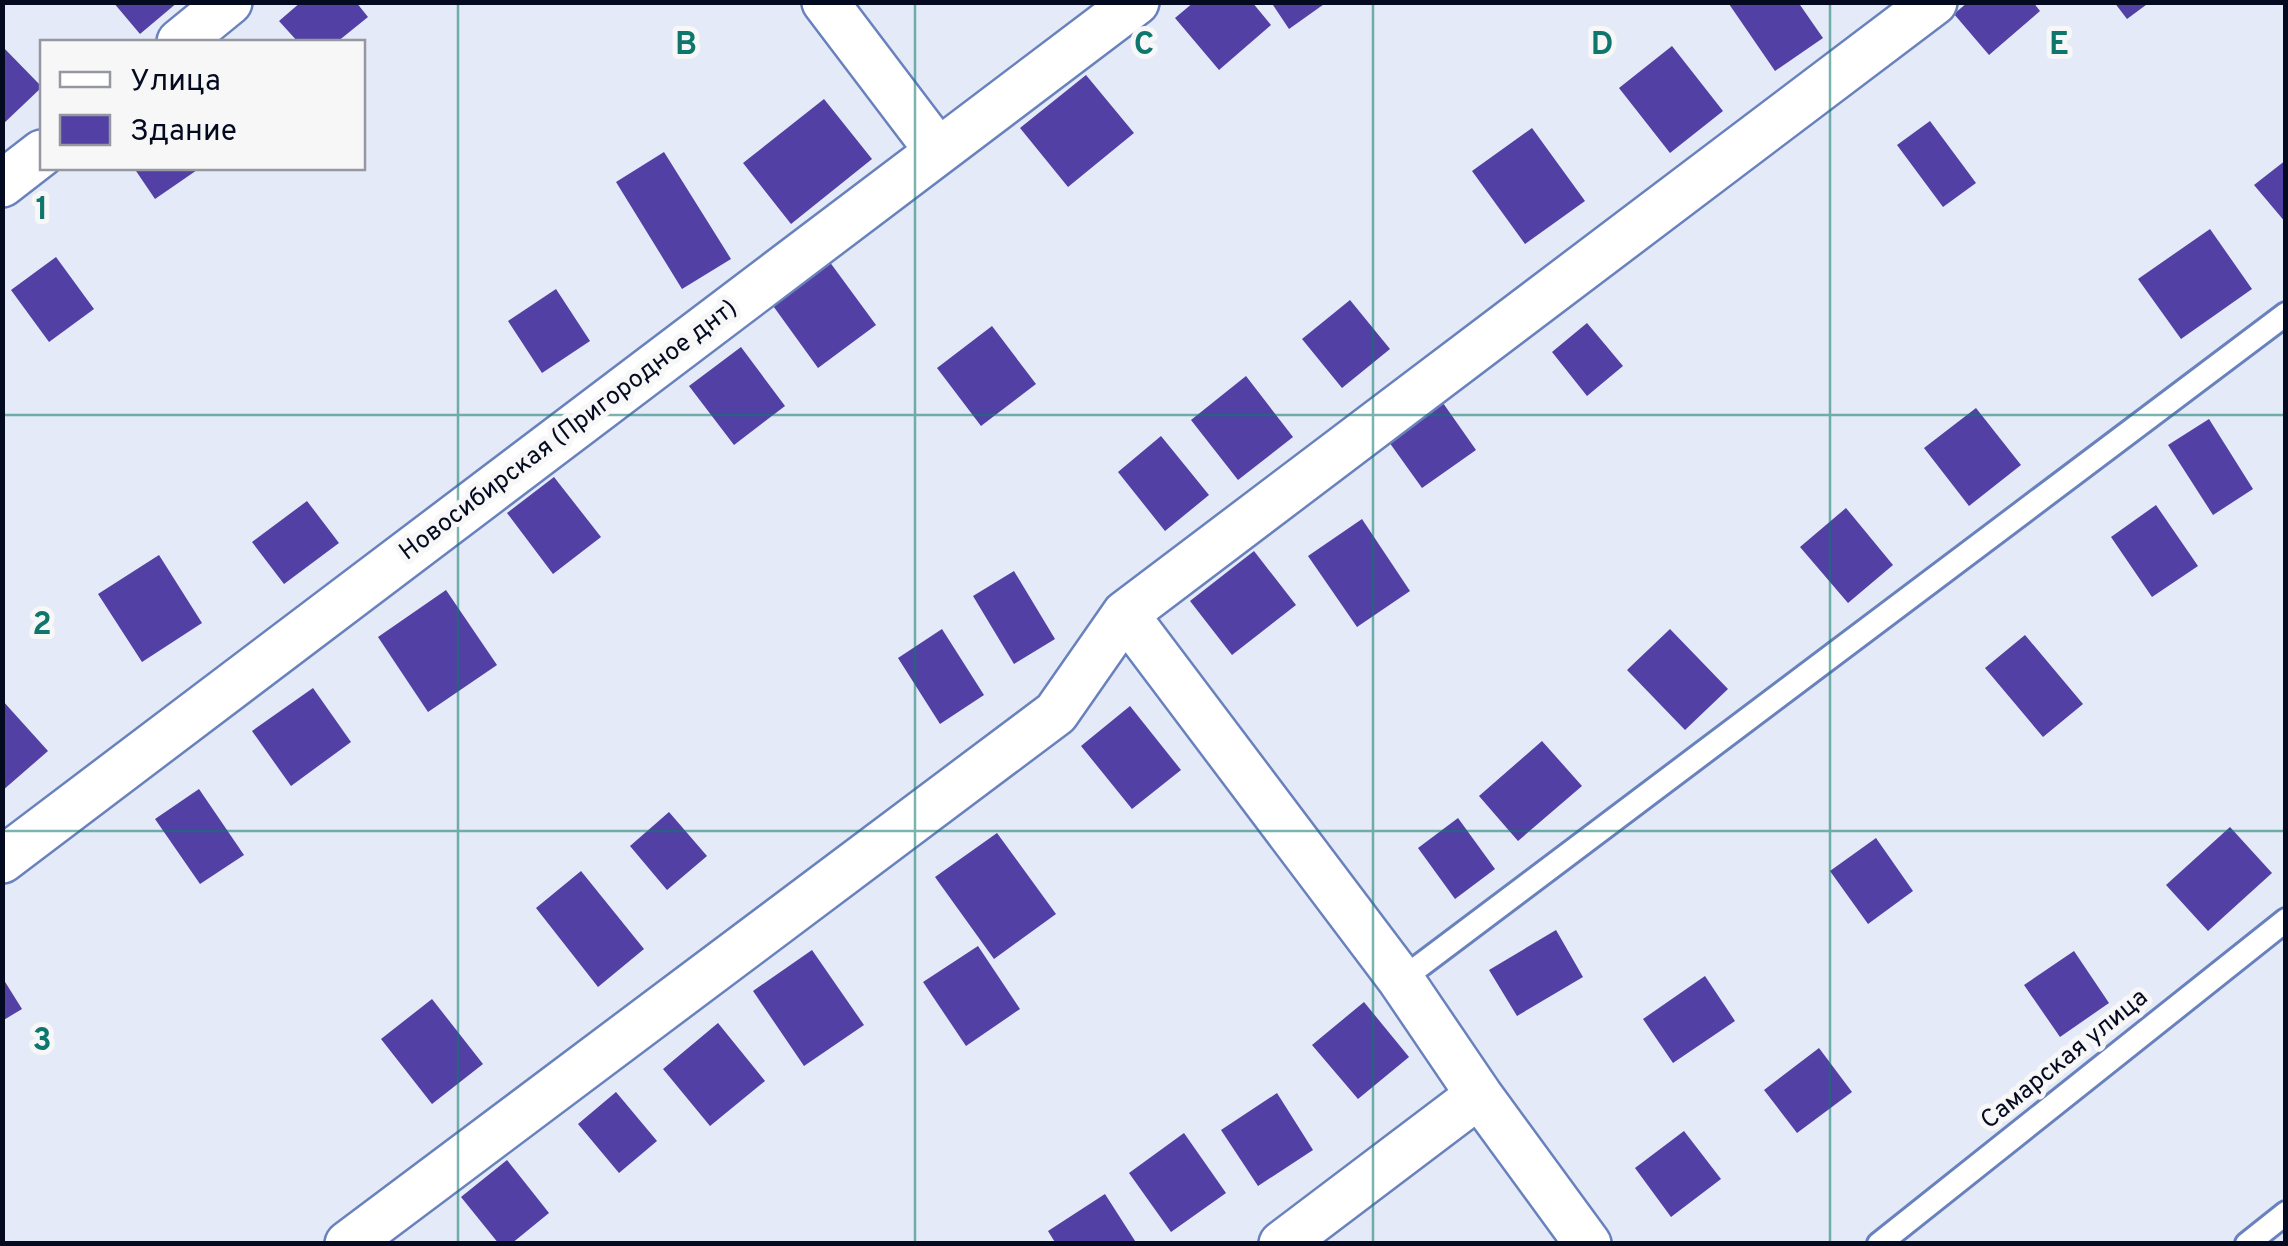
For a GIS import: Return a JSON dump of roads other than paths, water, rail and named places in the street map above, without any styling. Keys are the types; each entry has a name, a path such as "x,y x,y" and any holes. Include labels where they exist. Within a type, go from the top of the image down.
{"street":[{"path":"182,40 229,2"},
{"path":"825,2 938,151"},
{"name":"Новосибирская (Пригородное днт)","path":"2,860 1136,2"},
{"path":"348,1244 1056,713 1125,614 1934,2"},
{"path":"2,184 40,155"},
{"path":"1125,614 1401,980 1478,1095 1588,1244"},
{"path":"1282,1244 1478,1095"}],"lane":[{"path":"1401,980 2286,314"},
{"name":"Самарская улица","path":"1879,1244 2286,920"},
{"path":"2248,1244 2286,1213"}]}
